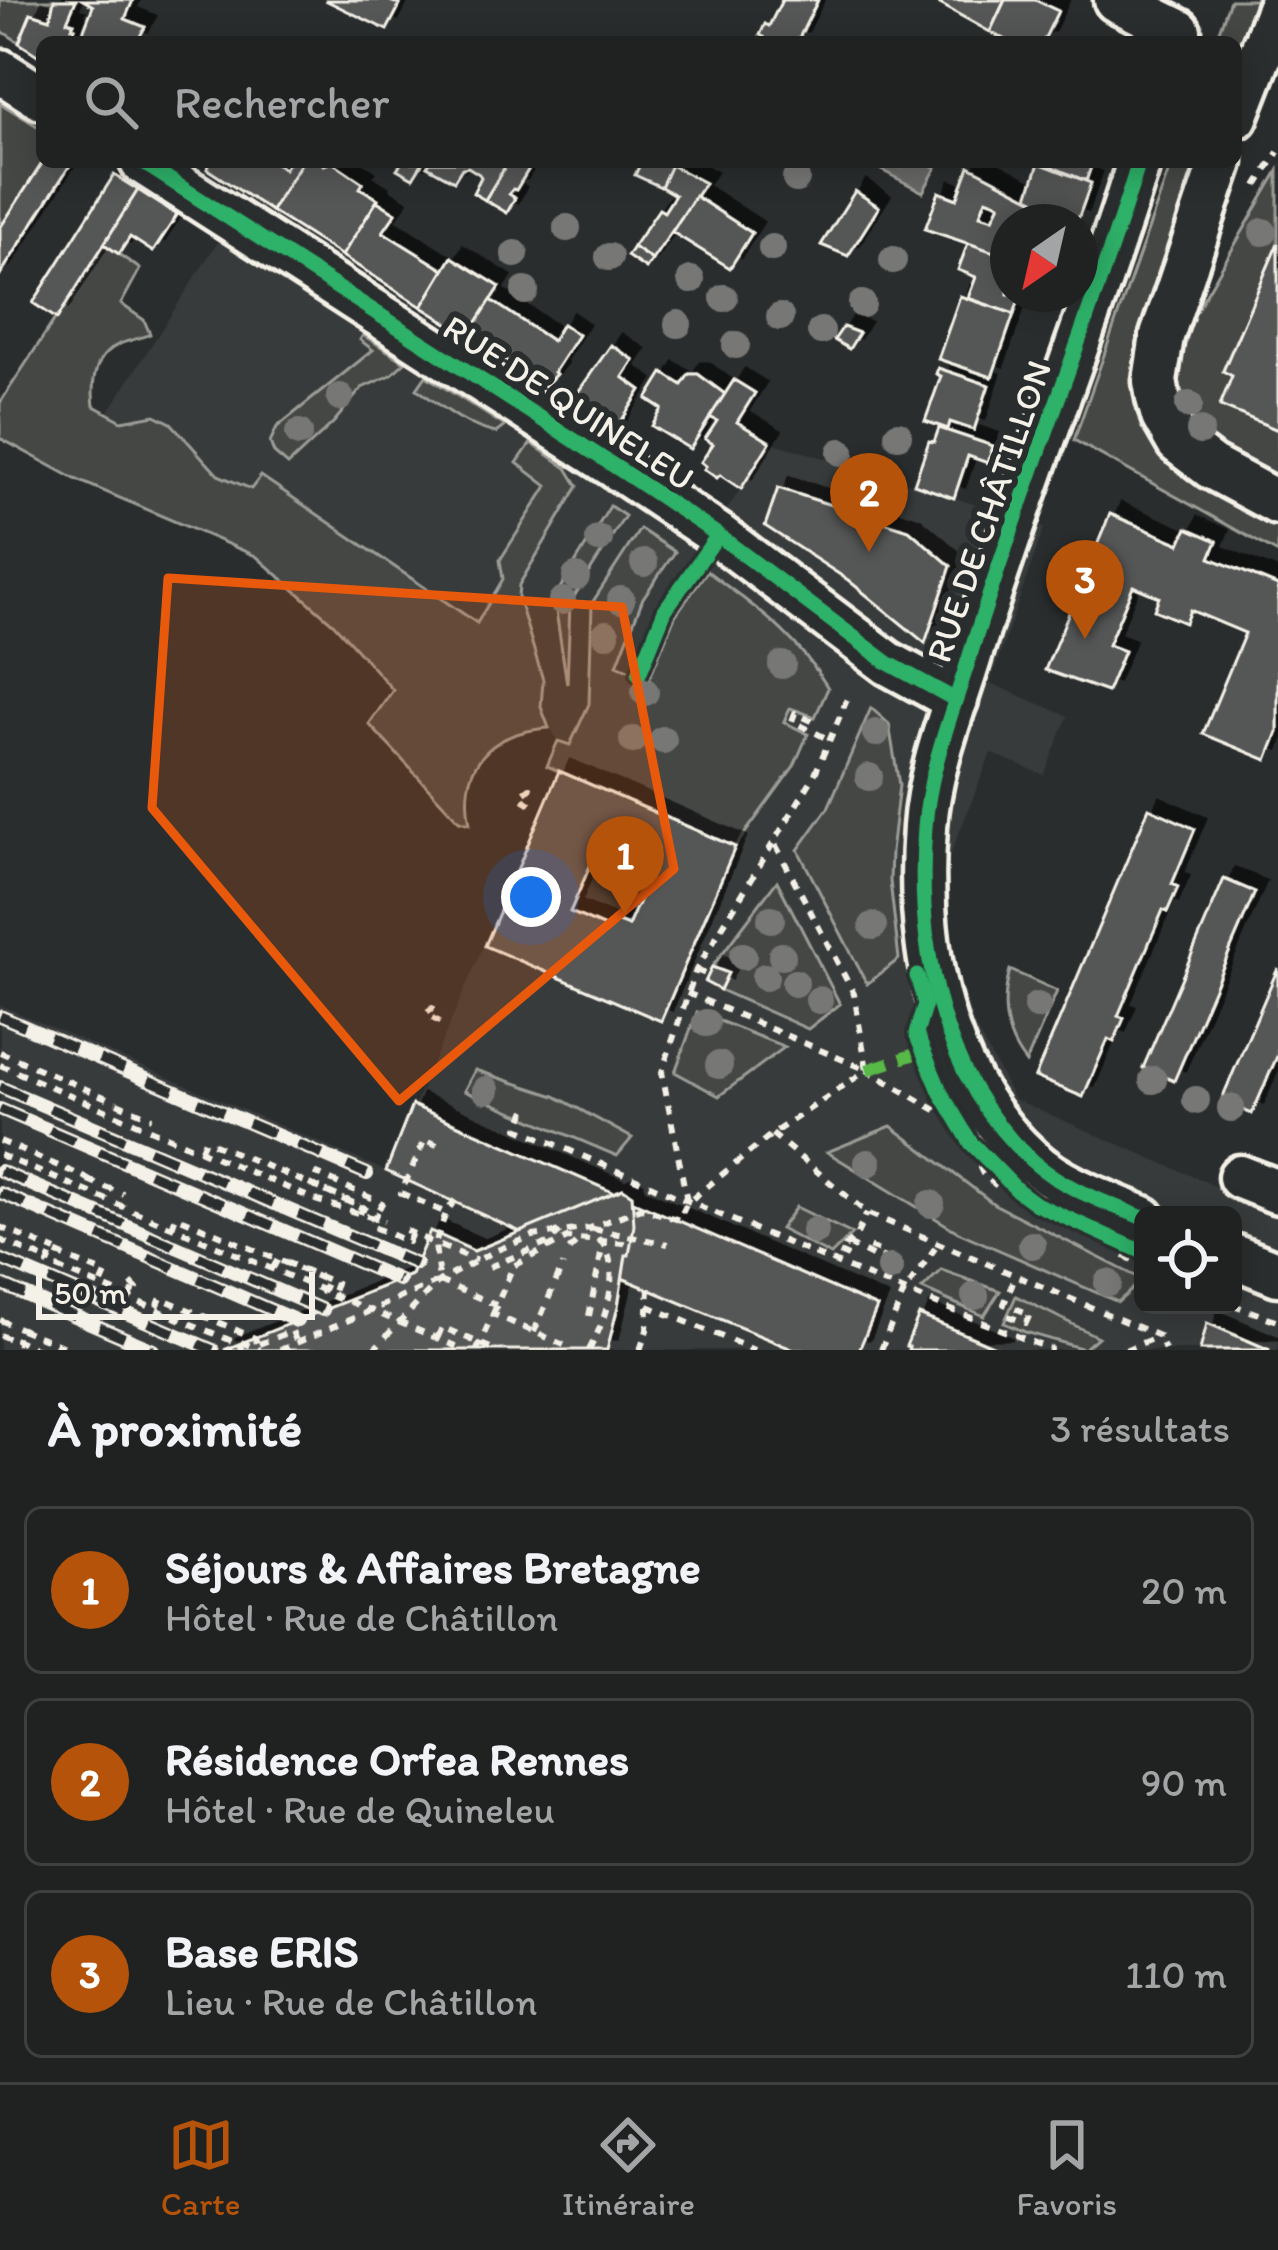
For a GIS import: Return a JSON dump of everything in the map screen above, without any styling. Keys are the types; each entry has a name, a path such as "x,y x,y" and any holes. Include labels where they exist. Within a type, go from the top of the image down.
{"street":[{"path":"1116,0 1182,24"},
{"path":"1242,102 1278,9"},
{"path":"0,71 36,94"},
{"name":"RUE DE QUINELEU","path":"151,168 622,471 718,535 888,663 956,700"},
{"name":"RUE DE CHÂTILLON","path":"1127,1228 1034,1164 987,1114 966,1079 936,991 922,885 925,823 935,767 1136,168"},
{"path":"1219,168 1162,336 1155,381 1162,416 1178,442 1211,467 1278,503"},
{"path":"1242,1260 1278,1274"}],"path":[{"path":"687,1203 662,1072 686,993 772,840 814,776 849,695"},
{"path":"812,721 795,713 792,721 830,740"},
{"path":"531,804 522,794 530,788 537,790"},
{"path":"772,840 854,994 867,1070"},
{"path":"696,970 708,975"},
{"path":"686,993 867,1070 960,1130 1017,1190"},
{"path":"0,1052 116,1102"},
{"path":"0,1065 318,1201 384,1221"},
{"path":"280,1350 533,1236 590,1228 641,1208 679,1220 687,1203 772,1134 867,1070"},
{"path":"940,1093 960,1130"},
{"path":"104,1109 109,1100 152,1118"},
{"path":"526,1110 518,1128 687,1203 1053,1350"},
{"path":"772,1134 867,1213 1159,1336 1165,1350"},
{"path":"194,1136 376,1214"},
{"path":"437,1145 425,1139 401,1193 446,1213"},
{"path":"201,1150 206,1140"},
{"path":"0,1141 89,1179"},
{"path":"0,1155 465,1350"},
{"path":"360,1214 362,1207 313,1185 317,1174 382,1203 371,1226 408,1242 412,1233"},
{"path":"67,1184 71,1175 123,1194"},
{"path":"429,1205 434,1193"},
{"path":"373,1350 439,1281 435,1244 455,1200"},
{"path":"162,1210 327,1281 320,1291"},
{"path":"848,1257 839,1253 857,1234 867,1213"},
{"path":"172,1227 176,1216"},
{"path":"0,1227 59,1253"},
{"path":"399,1227 477,1261"},
{"path":"589,1350 599,1332 611,1257 590,1228"},
{"path":"590,1228 668,1244"},
{"path":"568,1250 590,1228"},
{"path":"489,1267 548,1244 560,1232"},
{"path":"214,1233 274,1259 270,1269"},
{"path":"477,1350 513,1266 567,1238 634,1244"},
{"path":"0,1240 240,1346 259,1347"},
{"path":"590,1316 602,1244"},
{"path":"848,1244 882,1261 886,1253 868,1246"},
{"path":"881,1350 904,1292 938,1244"},
{"path":"36,1256 40,1247 88,1267"},
{"path":"102,1283 106,1274 53,1252 48,1264 240,1346 259,1347 292,1331 297,1343"},
{"path":"332,1294 336,1283 278,1258 272,1271 344,1301 356,1319"},
{"path":"534,1332 563,1265"},
{"path":"1008,1316 1026,1323 1030,1314 1004,1304 1015,1277"},
{"path":"439,1281 564,1345"},
{"path":"131,1283 135,1286 132,1298"},
{"path":"640,1350 647,1330 650,1288"},
{"path":"1242,1294 1278,1308"},
{"path":"158,1307 161,1298 255,1338 259,1347"},
{"path":"648,1306 754,1350"},
{"path":"183,1307 239,1331 240,1346"},
{"path":"1242,1308 1278,1322"},
{"path":"0,1320 55,1343"},
{"path":"11,1340 16,1327 27,1331"},
{"path":"437,1338 442,1327 495,1350"},
{"path":"37,1350 17,1340 21,1329 72,1350"},
{"path":"0,1335 37,1350"},
{"path":"1125,1350 1159,1336"}],"highlighted area":[{"path":"168,578 622,607 674,869 399,1101 152,808"}],"shaded area":[{"path":"0,0 54,0 50,19 31,13 19,42 0,30"},
{"path":"1230,0 1275,0 1242,85 1242,36 1217,36"},
{"path":"0,103 36,125 39,168 0,228"},
{"path":"877,168 936,168 923,192"},
{"path":"1170,168 1212,168 1144,406 1278,513 1278,553 1074,440"},
{"path":"1278,171 1278,243 1223,370 1232,376 1220,405 1278,430 1278,490 1190,437 1164,366"},
{"path":"228,226 709,538 770,442 1044,528 990,683 1068,716 1044,775 991,753 948,861 949,927 960,980 974,1025 1014,1099 1278,1213 1278,1350 0,1350 0,1005 386,1171 559,771 558,741 529,691 252,496 98,428"},
{"path":"104,244 140,269 121,304 144,320 150,334 120,344 105,355 94,379 94,406 122,421 155,415 171,423 218,475 251,489 261,476 477,623 503,579 500,560 547,486 517,463 531,443 567,468 578,486 519,585 518,597 543,680 541,707 549,728 510,736 483,755 469,784 470,824 459,821 369,724 393,690 334,624 256,556 75,479 0,438 0,403"},
{"path":"363,335 405,362 391,375 362,388 288,465 274,453 270,442 277,427 373,350 360,340"},
{"path":"426,376 505,426 496,433 454,415 417,389"},
{"path":"610,506 625,516 570,603 567,684 554,598"},
{"path":"640,529 675,552 643,598 617,665 649,679 675,616 707,571 788,637 828,688 815,717 790,708 784,722 808,734 794,766 735,847 547,766 558,741 570,745 589,704 592,603"},
{"path":"871,708 889,724 899,785 890,881 899,959 867,984 798,850 828,808"},
{"path":"777,881 840,1004 808,1029 720,990 727,974 712,967"},
{"path":"1010,970 1057,991 1026,1063 1006,1019"},
{"path":"697,1012 785,1047 719,1096 675,1072"},
{"path":"475,1070 555,1096 632,1138 617,1156 464,1091"},
{"path":"891,1126 994,1204 1134,1275 1134,1288 1118,1302 958,1232 827,1152"},
{"path":"796,1207 852,1234 831,1255 780,1229"},
{"path":"941,1270 1000,1291 984,1316 922,1289"},
{"path":"1016,1296 1098,1337 1084,1349 1004,1323"}],"building":[{"path":"54,0 76,0 67,21 74,23 72,36 36,36 36,54 19,43 31,13 50,19"},
{"path":"83,0 133,0 125,19 145,27 140,36 93,36 83,32 93,6"},
{"path":"325,0 388,0 400,5 387,30"},
{"path":"782,0 818,0 800,36 760,35 765,24 769,26"},
{"path":"943,0 1005,0 990,32 940,4"},
{"path":"1005,0 1035,0 1058,11 1046,36 990,32"},
{"path":"39,168 68,168 0,275 0,228"},
{"path":"208,168 298,168 271,211"},
{"path":"298,168 341,168 378,199 342,256 271,211"},
{"path":"398,168 419,168 413,178"},
{"path":"431,168 462,168 454,181"},
{"path":"470,168 504,168 485,200 473,193 479,174"},
{"path":"504,168 529,168 509,194 515,198 507,213 485,200"},
{"path":"638,168 670,168 661,187 635,175"},
{"path":"670,168 705,183 652,260 633,247 659,209 664,212 675,195 661,187"},
{"path":"968,168 1041,204 1000,204 986,199 980,215 990,218 990,251 925,229 939,192 957,199"},
{"path":"1037,168 1052,168 1091,183 1083,204 1042,204 1028,197"},
{"path":"1055,168 1091,168 1086,181"},
{"path":"114,175 138,190 57,319 33,303"},
{"path":"138,190 177,215 153,252 130,237 119,254 104,244"},
{"path":"855,191 879,207 848,256 821,245"},
{"path":"695,196 752,233 730,268 672,232"},
{"path":"377,201 396,213 383,232 444,270 422,307 342,256"},
{"path":"968,243 990,251 990,306 968,298 976,277 958,270"},
{"path":"1278,243 1278,430 1220,406 1232,376 1223,371"},
{"path":"633,247 652,260 646,269 627,256"},
{"path":"452,257 500,287 468,336 422,307"},
{"path":"960,296 990,306 990,312 1014,314 992,377 938,359"},
{"path":"491,300 552,341 562,324 578,335 545,386 468,336"},
{"path":"843,327 859,333 849,349 834,340"},
{"path":"611,345 634,360 623,377 641,390 615,431 571,402"},
{"path":"938,368 989,385 974,430 950,422 948,429 925,421 941,376 936,374"},
{"path":"663,373 682,385 689,374 698,374 725,394 690,449 652,426 662,409 647,399"},
{"path":"734,380 755,393 737,422 770,442 741,489 720,475 717,478 701,462 713,444 705,439 717,421 710,417"},
{"path":"939,428 993,446 988,463 968,456 954,498 914,484 929,441 934,442"},
{"path":"778,488 909,530 951,566 925,643 848,580 765,526"},
{"path":"1110,514 1180,544 1187,528 1217,541 1210,558 1278,586 1278,732 1267,760 1203,734 1245,633 1190,610 1185,623 1154,610 1159,597 1133,586 1108,645 1124,651 1107,692 1045,670"},
{"path":"559,771 735,847 661,1021 485,946","holes":["608,863 648,880 628,926 613,920 609,929 570,912 590,866 604,872"]},
{"path":"1149,808 1195,829 1172,884 1178,887 1167,912 1163,910 1118,1016 1124,1018 1114,1042 1108,1039 1083,1097 1035,1077"},
{"path":"1224,879 1255,892 1174,1081 1143,1068"},
{"path":"712,967 728,973 720,990 705,982"},
{"path":"1278,968 1278,1054 1252,1114 1221,1101"},
{"path":"412,1105 877,1307 859,1350 794,1350 386,1171"},
{"path":"623,1189 632,1195 634,1225 607,1350 224,1350 411,1275 430,1231 474,1251"},
{"path":"919,1315 1002,1350 908,1350"},
{"path":"1207,1323 1270,1350 1200,1350"}],"railway":[{"path":"0,1016 367,1174"},
{"path":"0,1087 416,1264"},
{"path":"0,1109 399,1280"},
{"path":"0,1171 323,1310"},
{"path":"0,1193 297,1321"},
{"path":"0,1259 213,1350"},
{"path":"0,1284 153,1350"}],"marked path":[{"path":"867,1070 930,1049"}],"cycle path":[{"path":"151,168 622,471 718,535 888,663 956,700"},
{"path":"1134,1214 1084,1194 1043,1170 1000,1127 974,1090 940,1007 930,962 923,872 927,805 943,738 1137,168"},
{"path":"639,674 665,610 718,535"},
{"path":"917,976 925,1004 916,1034 941,1093 971,1143 1036,1204 1134,1248"}],"place":[{"name":"Résidence Orfea Rennes","path":"869,552"},
{"name":"Base ERIS","path":"1085,639"},
{"name":"Séjours & Affaires Bretagne","path":"625,915"}]}
